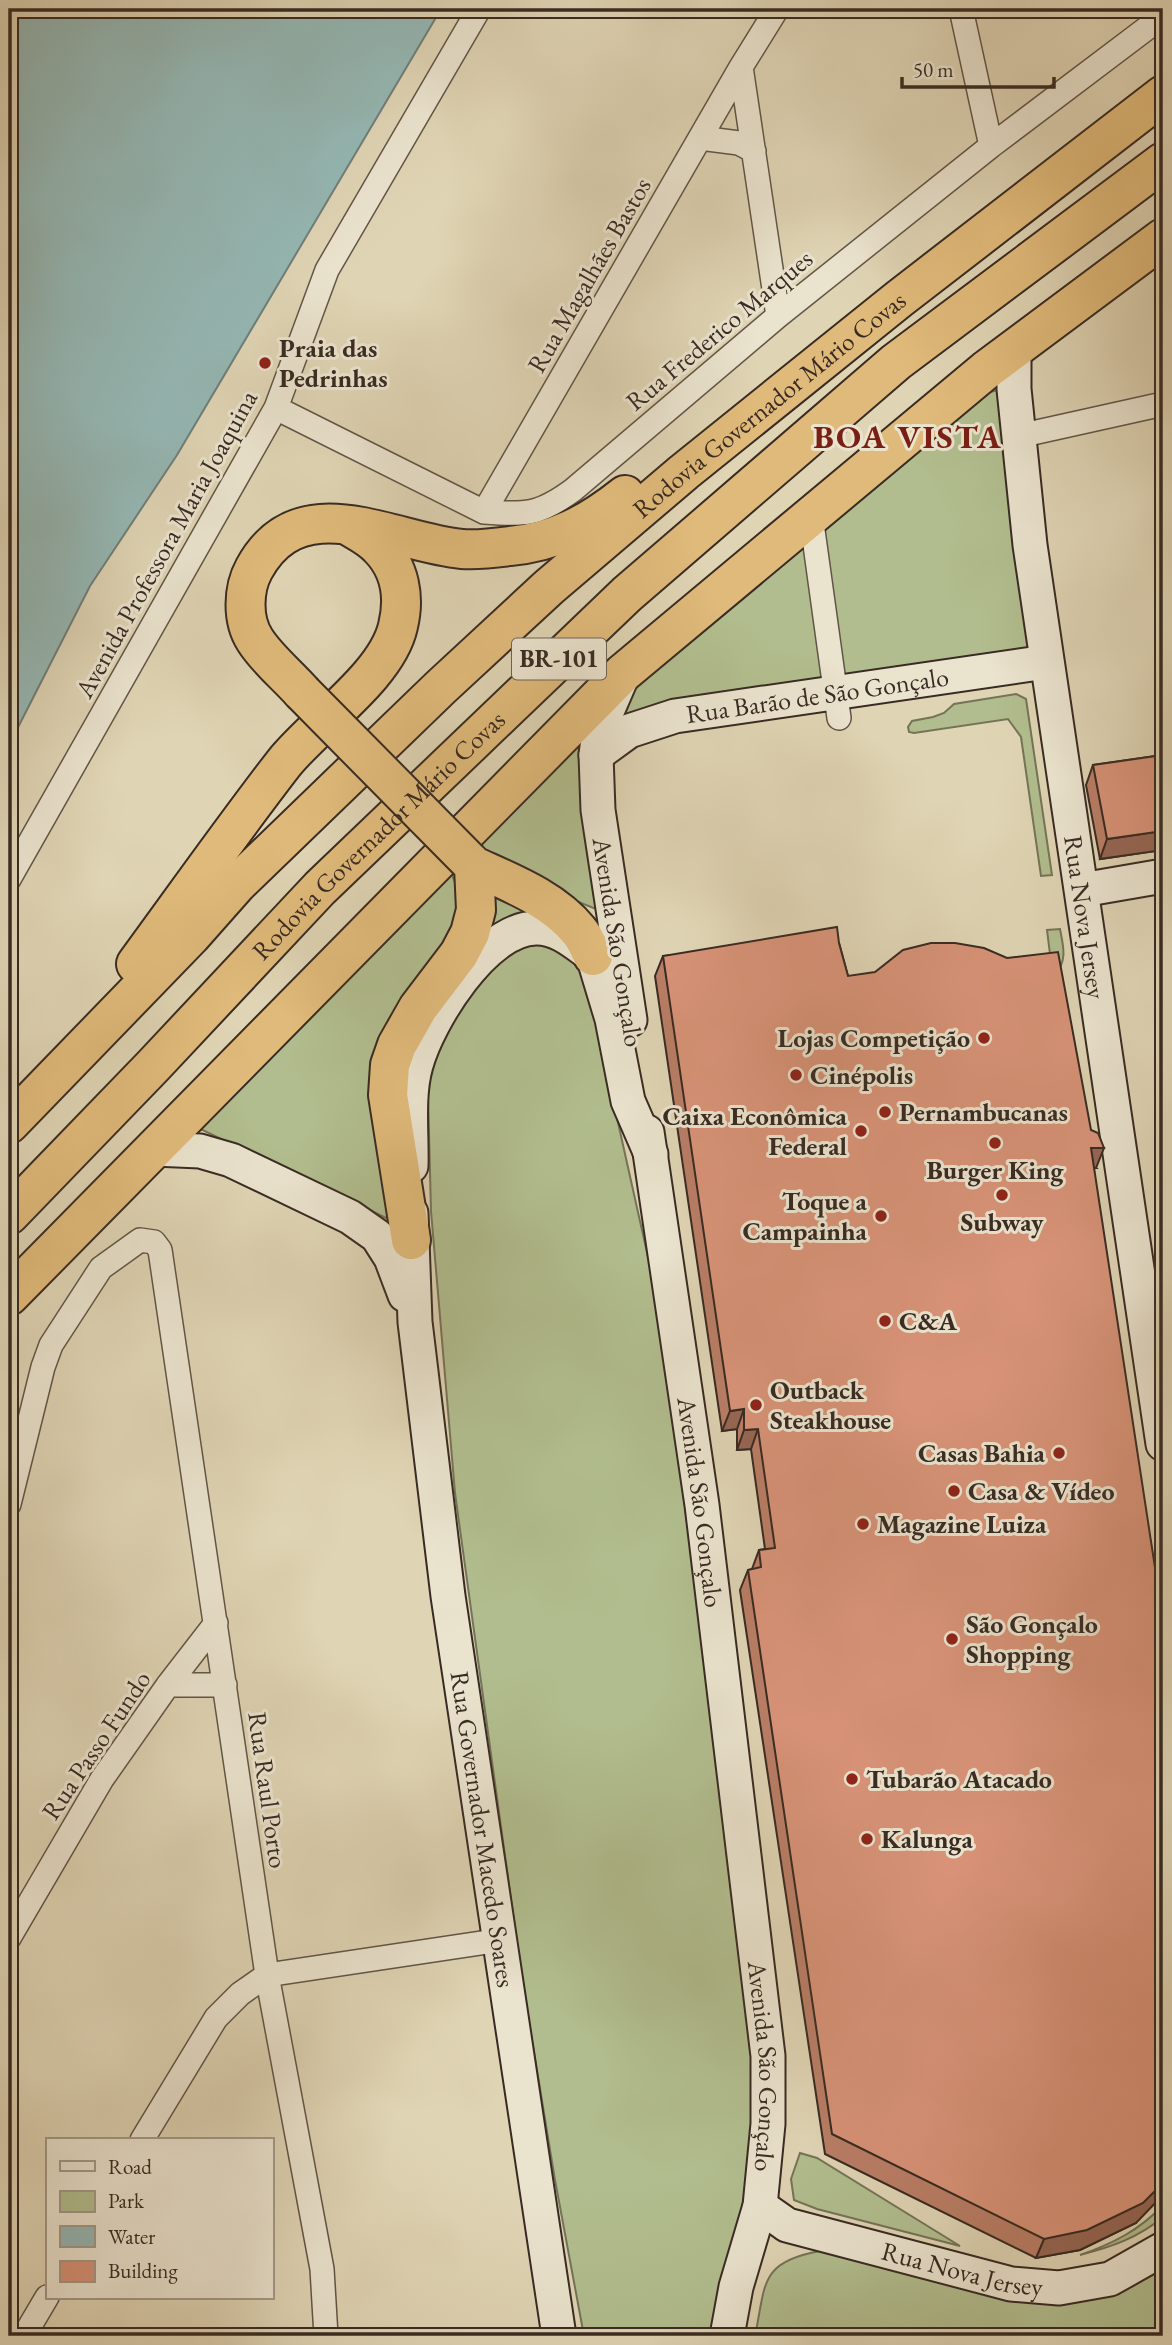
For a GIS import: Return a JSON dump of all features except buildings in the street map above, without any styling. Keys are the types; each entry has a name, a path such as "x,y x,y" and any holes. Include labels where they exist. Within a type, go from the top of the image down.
{"highway":[{"path":"593,956 579,932 560,914 530,893 472,864 302,692 256,641 249,625 245,603 248,578 259,559 276,540 294,529 319,524 347,524 463,549 513,546 567,533 617,501 661,466 925,246 1030,172 1151,104"},
{"name":"Rodovia Governador Mário Covas","path":"9,1124 191,936 237,884 549,587 684,472 866,325 1151,104"},
{"name":"Rodovia Governador Mário Covas","path":"9,1215 320,888 627,594 896,362 1163,162"},
{"path":"9,1296 623,673 811,516 1005,370 1163,238"},
{"path":"74,1055 131,971 286,761 361,685 385,656 398,628 402,602 398,576 378,545 347,524"},
{"path":"411,1241 388,1095 390,1065 397,1045 418,1008 458,954 470,933 476,910 472,864"}],"main road":[{"name":"Rua Nova Jersey","path":"1005,370 1018,436 1046,663 1163,1444"},
{"name":"Rua Barão de São Gonçalo","path":"596,755 629,731 676,716 838,705 1046,663"},
{"name":"Avenida São Gonçalo","path":"623,673 599,730 596,755 598,810 702,1505 768,2056 768,2124 760,2206 736,2287 727,2336"},
{"path":"1082,890 1163,876"},
{"name":"Rua Governador Macedo Soares","path":"559,2336 448,1596 415,1322 411,1241 412,1101 415,1067 428,1032 459,983 496,943 518,931 536,928 556,931 593,956"},
{"path":"593,956 612,1019 628,1101 651,1154"},
{"name":"Rua Governador Macedo Soares","path":"154,1149 200,1151 231,1160 350,1217 377,1236 391,1258 415,1322"},
{"name":"Rua Nova Jersey","path":"760,2206 787,2225 1011,2284 1059,2288 1110,2279 1163,2249"}],"street":[{"name":"Avenida Professora Maria Joaquina","path":"9,879 276,408 327,271 479,9"},
{"name":"Rua Magalhães Bastos","path":"484,512 777,9"},
{"path":"961,9 991,146"},
{"name":"Rua Frederico Marques","path":"276,408 484,512 519,515 538,511 556,503 778,316 991,146 1163,16"},
{"path":"741,67 778,316"},
{"path":"701,138 739,143 754,151"},
{"path":"1018,436 1163,404"},
{"path":"811,516 838,705"},
{"name":"Rua Raul Porto","path":"9,1504 43,1367 51,1345 101,1268 140,1240 154,1241 160,1250 267,1975 322,2269 326,2336"},
{"name":"Rua Passo Fundo","path":"9,1938 102,1779 168,1685 216,1623"},
{"path":"168,1685 225,1685"},
{"path":"143,2138 216,2018 240,1994 267,1975 501,1940"},
{"path":"24,2336 46,2299"}],"green space":[{"path":"998,390 1035,650 611,731 632,680 974,396"},
{"path":"1016,694 1026,699 1052,875 1041,876 1021,737 1008,719 914,733 909,732 908,727 912,721 944,713 954,704"},
{"path":"592,719 601,911 531,883 469,846"},
{"path":"444,867 452,875 460,894 458,926 380,1048 405,1227 194,1126"},
{"path":"483,882 543,910 476,938"},
{"path":"1060,929 1063,958 1055,974 1052,970 1047,930"},
{"path":"537,936 583,956 607,1037 617,1118 656,1293 762,2078 749,2175 714,2336 584,2336 522,1979 455,1493 431,1211 428,1096 432,1056 464,1003 500,961"},
{"path":"800,2153 817,2158 960,2246 817,2209 794,2200 791,2179"},
{"path":"1163,2205 1163,2217 1144,2231 1113,2245 1080,2255 1125,2235 1145,2222"},
{"path":"820,2251 976,2292 1026,2302 1163,2267 1163,2336 755,2336 764,2289 769,2278 786,2262"}],"water":[{"path":"9,9 441,9 177,455 90,586 9,745"}],"place":[{"name":"Praia das Pedrinhas","path":"265,363"},
{"name":"Lojas Competição","path":"984,1038"},
{"name":"Cinépolis","path":"796,1075"},
{"name":"Pernambucanas","path":"885,1112"},
{"name":"Caixa Econômica Federal","path":"861,1131"},
{"name":"Burger King","path":"995,1143"},
{"name":"Subway","path":"1002,1195"},
{"name":"Toque a Campainha","path":"881,1216"},
{"name":"C&A","path":"885,1321"},
{"name":"Outback Steakhouse","path":"756,1405"},
{"name":"Casas Bahia","path":"1059,1453"},
{"name":"Casa & Vídeo","path":"954,1491"},
{"name":"Magazine Luiza","path":"863,1524"},
{"name":"São Gonçalo Shopping","path":"952,1639"},
{"name":"Tubarão Atacado","path":"852,1779"},
{"name":"Kalunga","path":"867,1839"}],"district":[{"name":"BOA VISTA","path":"908,436"}]}
